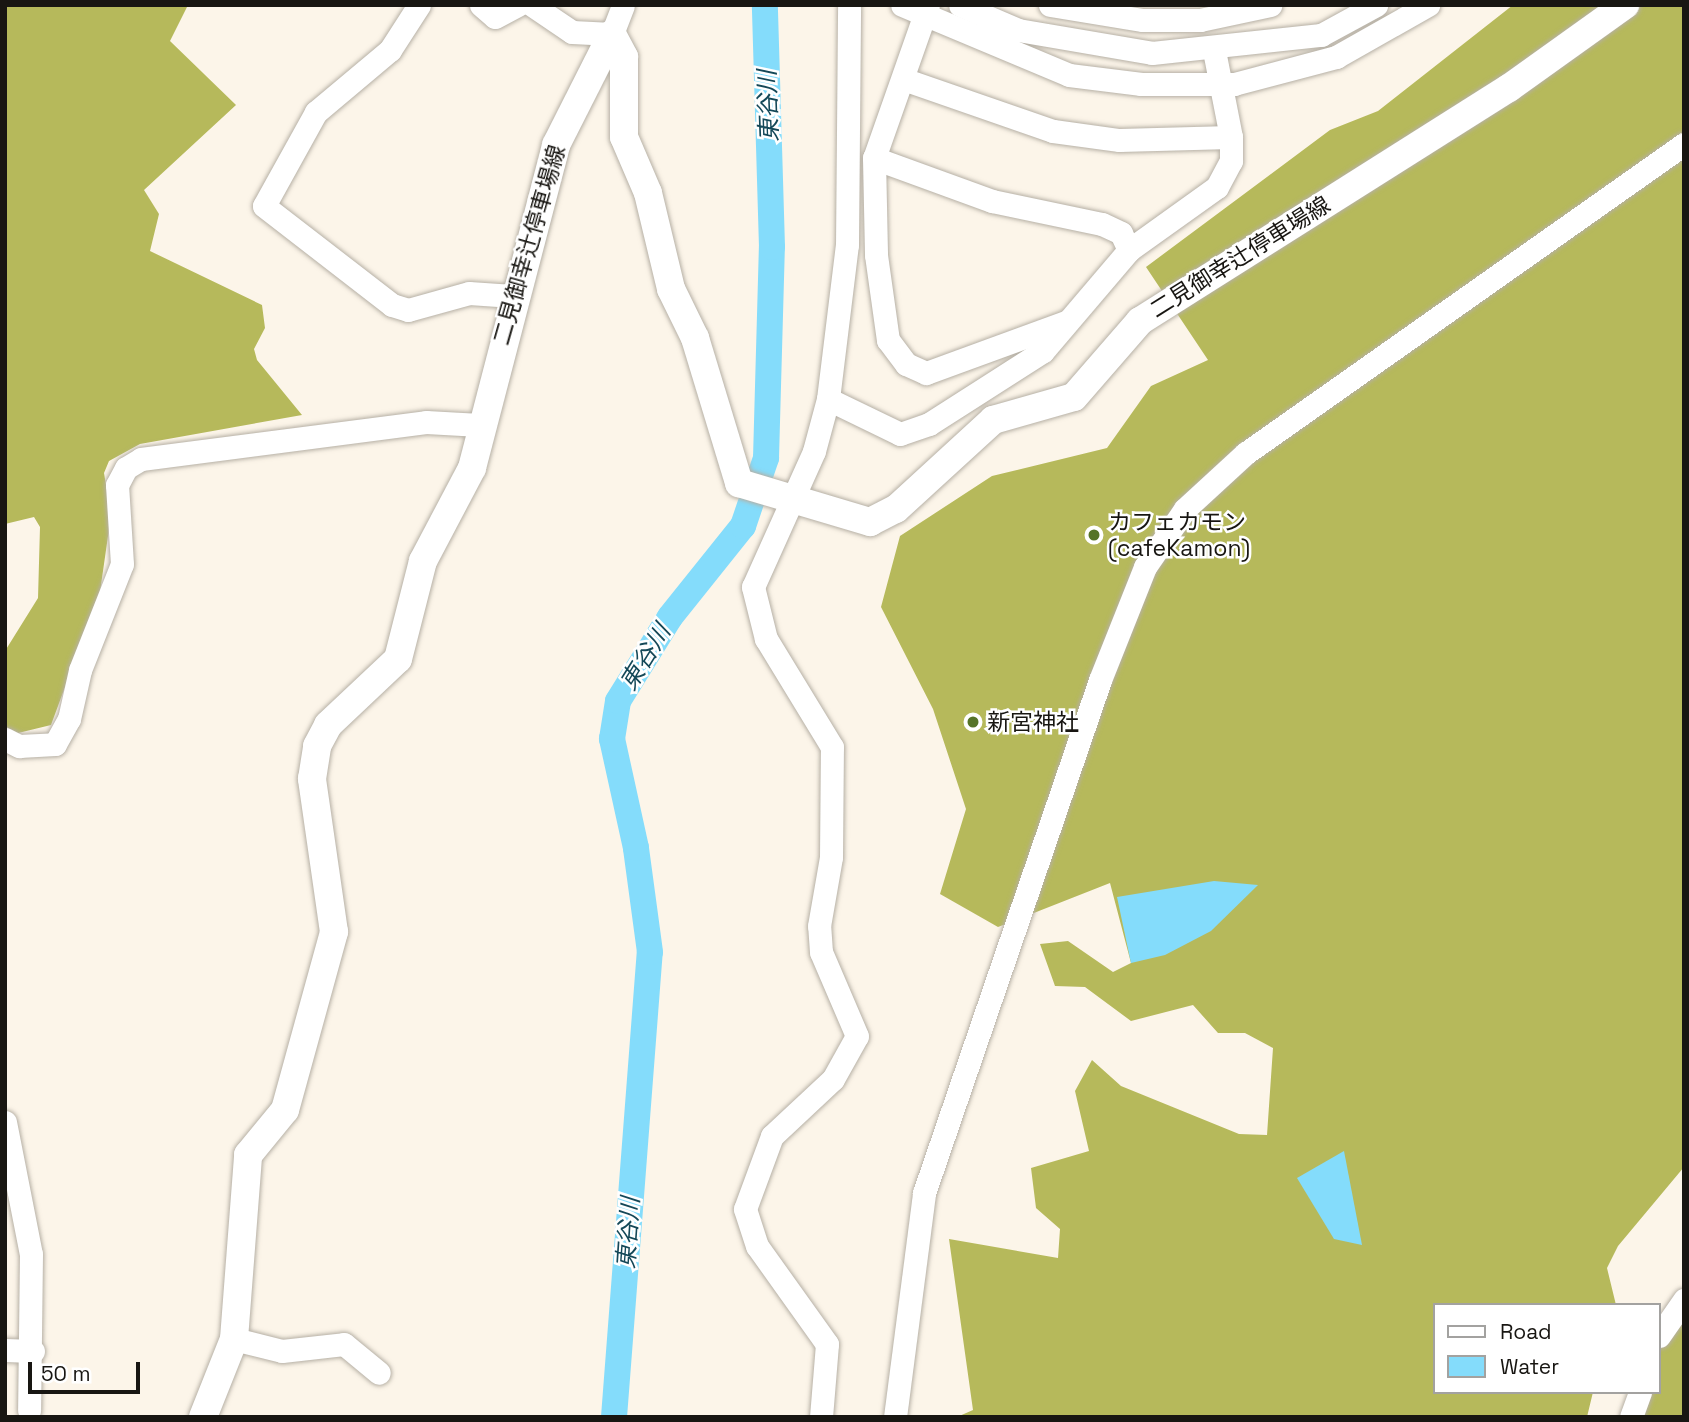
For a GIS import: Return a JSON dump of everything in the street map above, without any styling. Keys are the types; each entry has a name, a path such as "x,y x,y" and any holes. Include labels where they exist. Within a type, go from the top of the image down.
{"main road":[{"name":"二見御幸辻停車場線","path":"612,34 624,57 624,137 648,194 671,289 695,338 739,483 789,502 870,522 896,509 993,421 1074,397 1140,321 1509,88 1625,5"},
{"name":"二見御幸辻停車場線","path":"204,1417 234,1339 248,1155 285,1110 334,932 312,779 317,746 327,725 398,659 423,561 462,493 513,296 556,145 612,34"}],"street":[{"path":"418,5 390,50 316,112 264,206 392,305 408,310 469,293 513,296"},
{"path":"481,5 495,17 518,5"},
{"path":"532,5 572,32 612,34 622,5"},
{"path":"821,1417 827,1345 757,1246 745,1209 772,1136 833,1079 857,1037 849,1005 821,952 818,926 831,857 832,747 766,639 754,606 753,587 814,451 828,399 847,245 849,5"},
{"path":"902,5 926,10 997,50 1069,75 1221,84 1336,57 1428,5"},
{"path":"960,5 1018,30 1105,49 1214,50 1321,35 1376,5"},
{"path":"1050,5 1143,20 1200,20 1265,6"},
{"path":"926,10 874,158 881,310 888,340 906,364 926,373 1065,322"},
{"path":"828,399 900,434 1021,370 1065,322 1091,300 1129,250 1217,187 1231,160 1231,137 1214,50"},
{"path":"902,79 1053,131 1119,140 1231,137"},
{"path":"895,1417 924,1193 1100,680 1145,567 1185,509 1246,453 1684,144"},
{"path":"874,158 992,201 1101,224 1121,233 1129,250"},
{"path":"5,739 19,746 55,744 69,719 80,670 122,564 117,485 126,468 141,459 426,422 480,425"},
{"path":"5,1122 31,1254 33,1351 29,1410"},
{"path":"1661,1333 1684,1300"},
{"path":"234,1339 282,1351 344,1344 379,1373"},
{"path":"5,1350 33,1351"},
{"path":"1631,1417 1639,1394"}],"shaded area":[{"path":"5,5 188,5 170,41 236,105 144,190 159,214 150,251 262,305 265,328 254,349 257,360 302,415 140,444 109,461 104,473 111,515 100,592 51,725 14,734 5,725 5,651 38,598 40,527 34,517 5,524"},
{"path":"1513,5 1684,5 1684,1167 1618,1246 1607,1268 1616,1303 1434,1303 1434,1394 1593,1394 1587,1417 957,1417 973,1410 949,1239 1058,1258 1060,1229 1036,1208 1031,1168 1089,1151 1075,1091 1092,1060 1121,1086 1239,1134 1267,1135 1273,1048 1245,1033 1218,1033 1193,1005 1131,1021 1085,987 1055,986 1040,944 1068,941 1113,972 1131,963 1110,883 998,927 940,894 966,809 933,709 881,607 900,536 992,476 1107,448 1151,386 1208,360 1146,267 1330,130 1378,111"},
{"path":"1684,1287 1684,1417 1624,1417 1633,1394 1661,1394 1661,1315"}],"water":[{"path":"1214,881 1258,885 1211,931 1165,955 1131,963 1117,897"},
{"path":"1344,1151 1362,1245 1334,1239 1297,1178"}],"waterway":[{"name":"東谷川","path":"614,1417 650,952 636,848 612,739 618,701 670,617 743,526 766,458 772,247 765,5"}],"place":[{"name":"カフェカモン (cafeKamon)","path":"1094,535"},
{"name":"新宮神社","path":"973,722"}]}
